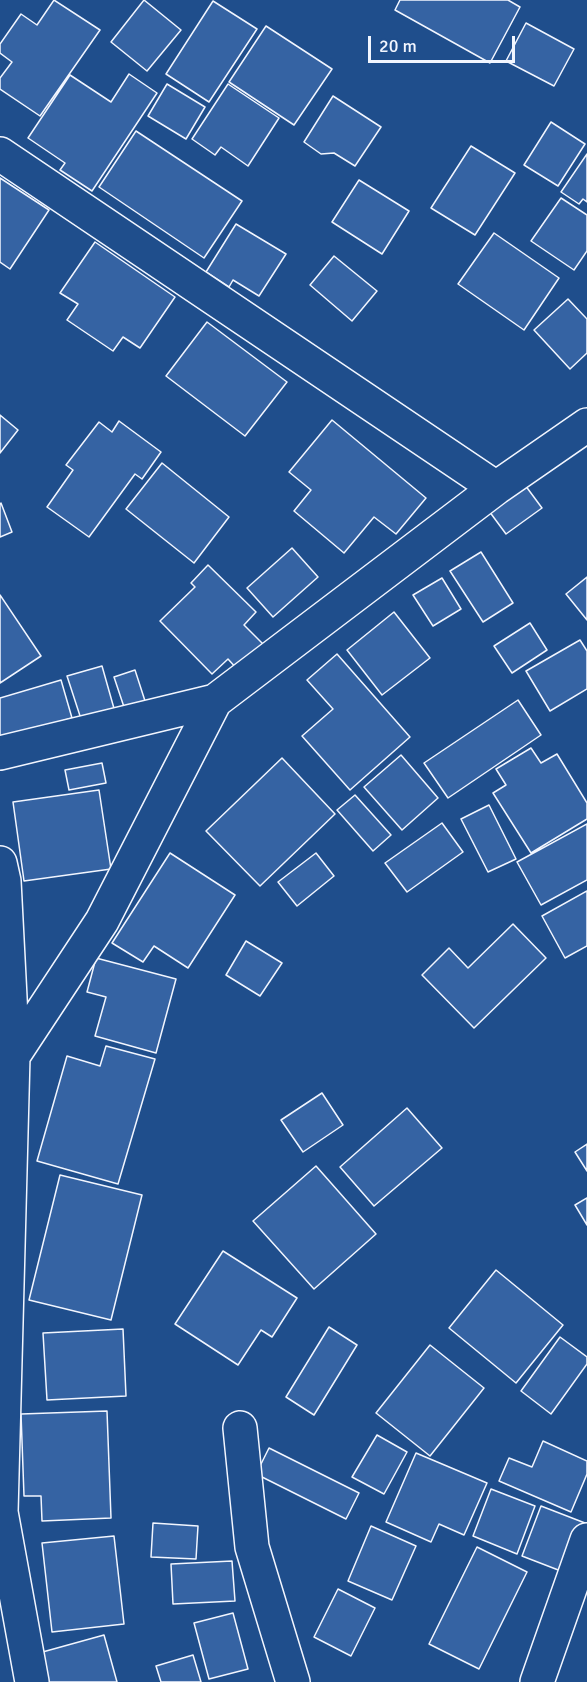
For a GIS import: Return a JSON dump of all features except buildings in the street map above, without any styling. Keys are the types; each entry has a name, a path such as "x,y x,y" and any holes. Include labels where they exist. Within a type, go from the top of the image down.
{"street":[{"path":"0,154 496,488"},
{"path":"0,753 215,701 496,488 587,425"},
{"path":"13,1056 102,921 215,701"},
{"path":"0,862 4,881 13,1056 0,1512 32,1682"},
{"path":"240,1428 252,1547 293,1682"},
{"path":"537,1682 587,1540"}]}
